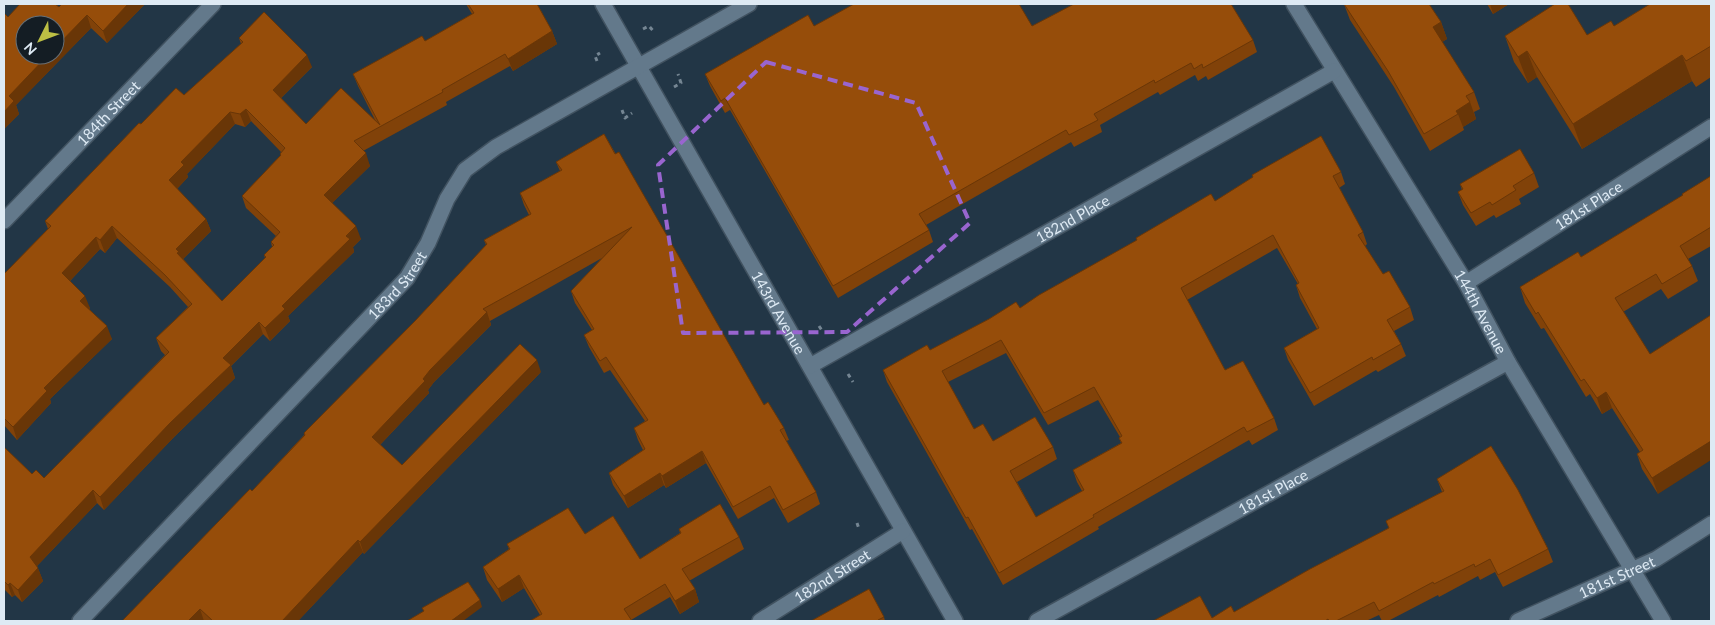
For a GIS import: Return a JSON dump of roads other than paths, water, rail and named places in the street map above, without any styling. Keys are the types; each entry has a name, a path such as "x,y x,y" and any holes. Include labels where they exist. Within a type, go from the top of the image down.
{"street":[{"name":"184th Street","path":"4,221 213,4"},
{"name":"143rd Avenue","path":"603,4 955,621"},
{"name":"183rd Street","path":"80,621 407,278 428,243 447,199 465,170 496,147 749,4"},
{"name":"144th Avenue","path":"1294,4 1466,283 1508,362 1663,621"},
{"name":"182nd Place","path":"810,366 1334,71"},
{"name":"181st Place","path":"1466,283 1711,127"},
{"name":"181st Place","path":"1037,621 1508,362"},
{"name":"181st Street","path":"1518,621 1656,559 1711,524"},
{"name":"182nd Street","path":"760,621 903,531"}]}
